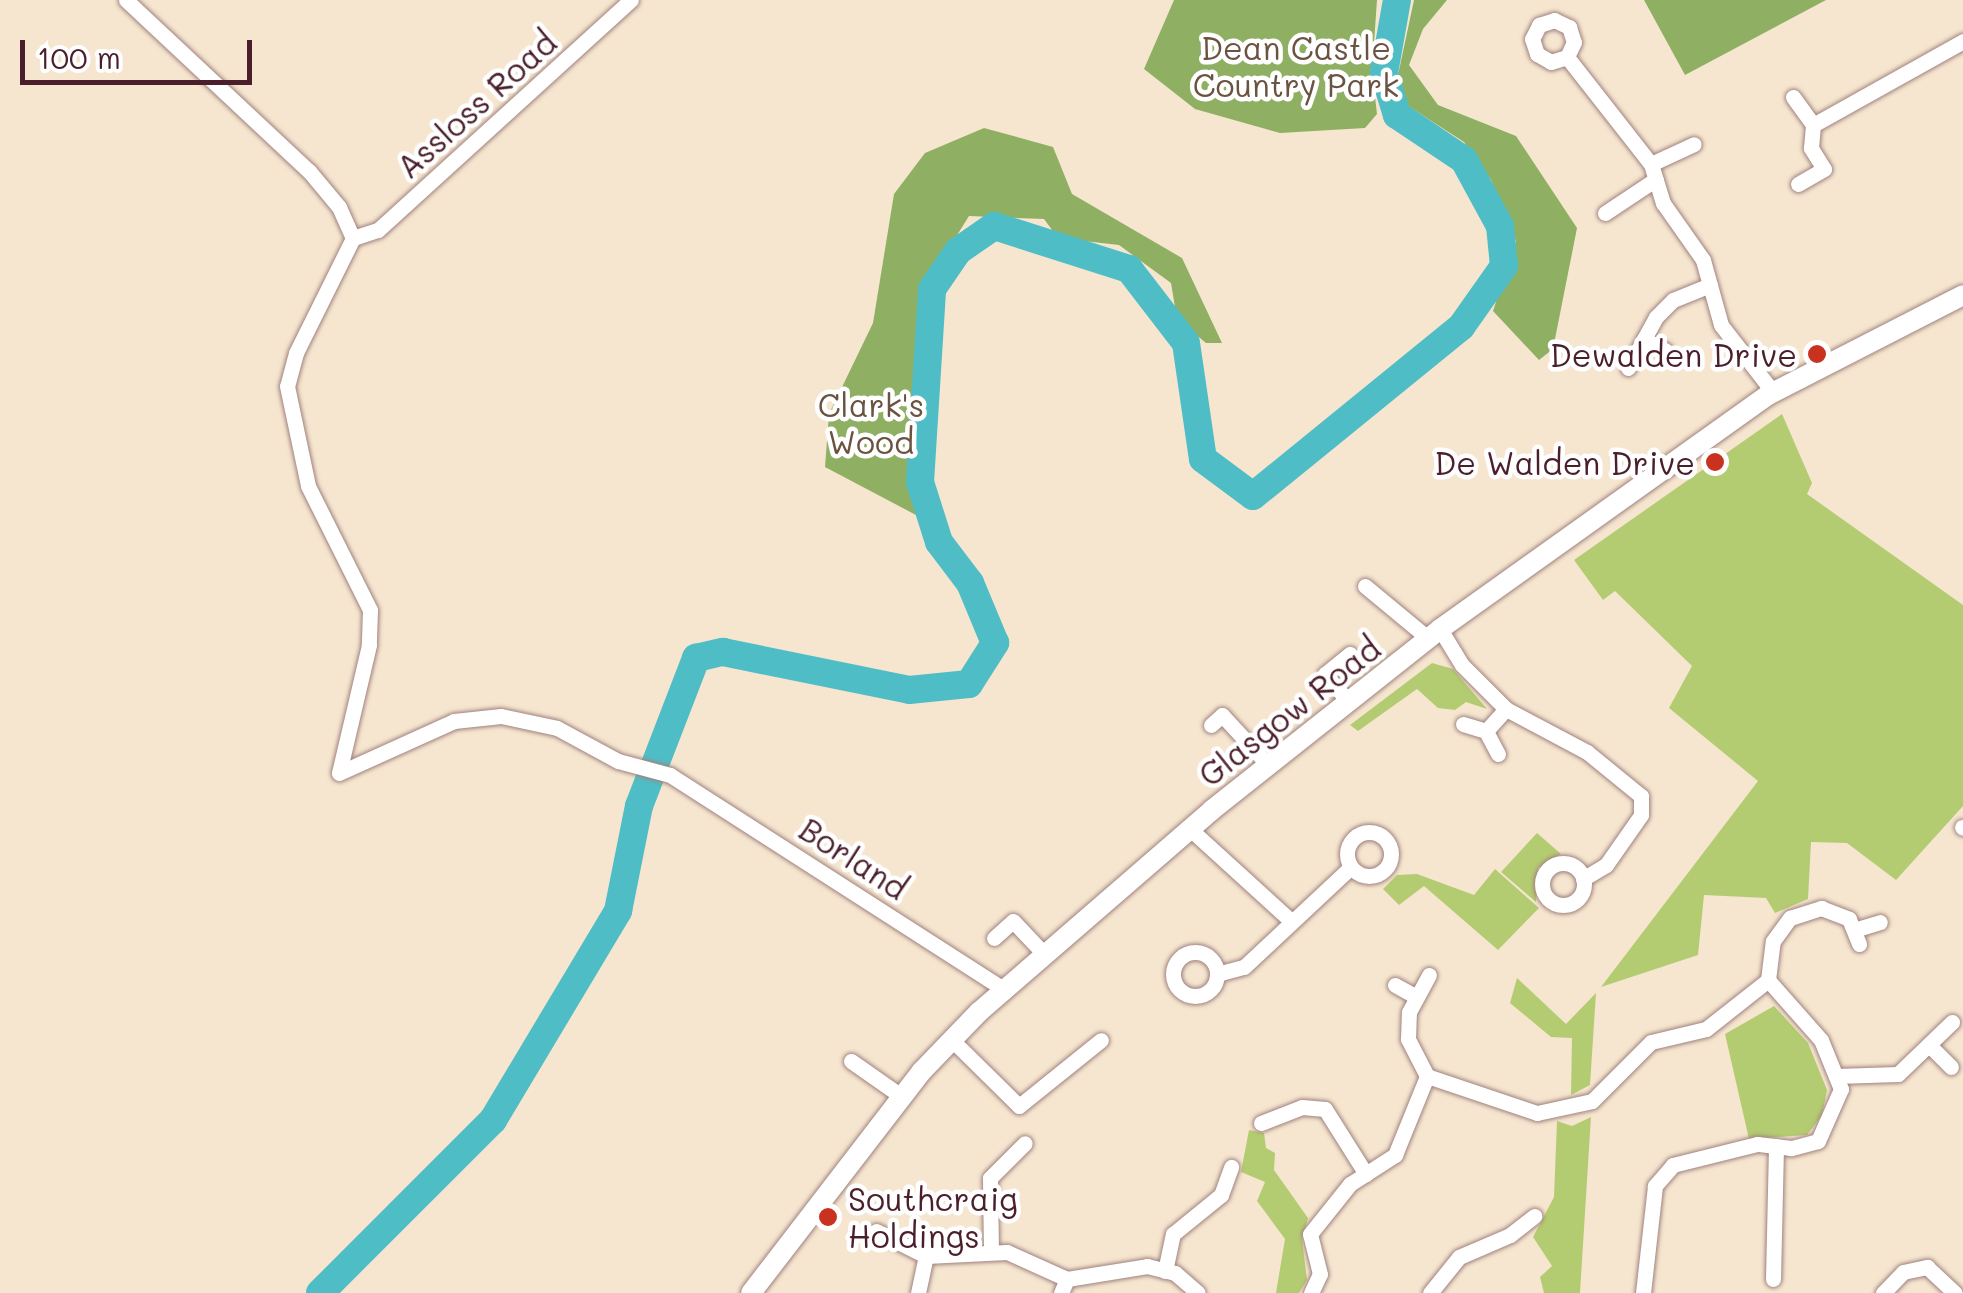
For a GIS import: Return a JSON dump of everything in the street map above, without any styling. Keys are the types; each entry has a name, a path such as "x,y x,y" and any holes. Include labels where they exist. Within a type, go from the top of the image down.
{"main road":[{"name":"Glasgow Road","path":"751,1293 901,1096 952,1040 1190,829 1434,634 1773,392 1963,296"}],"street":[{"path":"126,0 309,171 339,207 354,238"},
{"name":"Assloss Road","path":"354,238 378,230 631,0"},
{"path":"1813,126 1963,41"},
{"path":"1567,57 1654,172 1669,213 1703,260 1721,324 1773,392"},
{"path":"1793,97 1813,126 1811,148 1824,168 1798,184"},
{"path":"1606,213 1694,144"},
{"name":"Borland","path":"354,238 292,362 287,386 302,472 370,610 369,645 339,773 454,721 501,716 558,728 618,761 670,775 1005,990"},
{"path":"1628,368 1673,300 1710,285"},
{"path":"1644,339 1665,350"},
{"path":"1365,586 1434,634 1506,710 1587,752 1641,796 1641,815 1606,864 1583,878"},
{"path":"1349,702 1325,674 1350,654"},
{"path":"1486,732 1506,710"},
{"path":"1212,725 1222,715 1268,766"},
{"path":"1463,724 1486,732 1498,754"},
{"path":"1190,829 1291,921"},
{"path":"1217,974 1244,967 1351,867"},
{"path":"1429,975 1408,1012 1408,1039 1426,1076 1537,1113 1592,1100 1652,1042 1706,1029 1768,980 1773,941 1790,918 1821,908 1849,919 1857,937 1880,922"},
{"path":"994,938 1013,921 1045,955"},
{"path":"1643,1293 1655,1186 1673,1165 1757,1144 1818,1141 1841,1089 1821,1040 1768,980"},
{"path":"1395,986 1416,998"},
{"path":"1836,1076 1898,1074 1952,1022"},
{"path":"952,1040 1020,1106 1101,1040"},
{"path":"1929,1044 1952,1068"},
{"path":"850,1060 901,1096"},
{"path":"1316,1290 1320,1274 1310,1234 1327,1208 1395,1155 1426,1076"},
{"path":"1261,1124 1302,1107 1325,1109 1366,1174"},
{"path":"991,1252 990,1178 1025,1143"},
{"path":"1772,1279 1776,1146"},
{"path":"1165,1271 1173,1234 1221,1195 1232,1166"},
{"path":"1430,1293 1459,1257 1510,1236 1534,1216"},
{"path":"876,1231 926,1256 991,1252 1039,1261 1064,1286 1147,1266 1165,1271 1198,1293"},
{"path":"918,1293 926,1256"},
{"path":"1883,1293 1903,1272 1927,1267 1955,1293"}],"green space":[{"name":"Dean Castle Country Park","path":"1174,0 1377,0 1372,72 1377,114 1365,128 1280,133 1195,109 1144,69"},
{"path":"1414,0 1447,0 1423,29 1409,65 1438,105 1516,136 1577,228 1553,349 1539,360 1493,311 1516,241 1491,180 1464,142 1405,104 1398,75"},
{"path":"1644,0 1826,0 1685,75"},
{"name":"Clark's Wood","path":"984,128 1053,147 1072,194 1182,258 1222,343 1206,343 1177,319 1171,283 1119,245 1058,238 1044,219 969,216 931,277 916,331 918,402 909,470 916,515 825,467 829,414 873,323 894,194 925,153"},
{"path":"1782,414 1812,483 1807,494 1963,605 1963,806 1896,880 1847,843 1811,842 1808,899 1775,913 1766,898 1704,895 1698,955 1601,987 1758,781 1669,708 1692,666 1615,591 1603,600 1574,560"},
{"path":"1432,663 1453,669 1487,709 1466,702 1455,710 1438,708 1417,689 1358,731 1350,725"},
{"path":"1537,833 1561,854 1538,868 1536,902 1501,872"},
{"path":"1495,869 1539,908 1498,950 1424,886 1399,905 1383,889 1397,875 1417,874 1474,895"},
{"path":"1517,978 1566,1024 1596,993 1590,1085 1571,1095 1572,1038 1551,1037 1510,1003"},
{"path":"1774,1006 1808,1043 1827,1090 1822,1115 1807,1135 1749,1139 1725,1034"},
{"path":"1591,1117 1580,1293 1544,1293 1540,1277 1552,1266 1533,1237 1554,1197 1557,1121 1572,1126"},
{"path":"1249,1130 1264,1133 1266,1148 1275,1153 1274,1170 1308,1218 1302,1239 1307,1280 1299,1293 1276,1293 1285,1239 1257,1201 1265,1182 1241,1172"}],"waterway":[{"path":"320,1293 493,1120 618,911 639,806 696,658 723,652 909,690 969,684 995,643 970,583 939,542 920,482 932,289 958,251 994,226 1129,269 1186,343 1203,459 1253,496 1461,327 1504,266 1500,226 1464,160 1397,115 1384,73 1397,0"}],"place":[{"name":"Dewalden Drive","path":"1817,354"},
{"name":"De Walden Drive","path":"1715,462"},
{"name":"Southcraig Holdings","path":"828,1217"}]}
